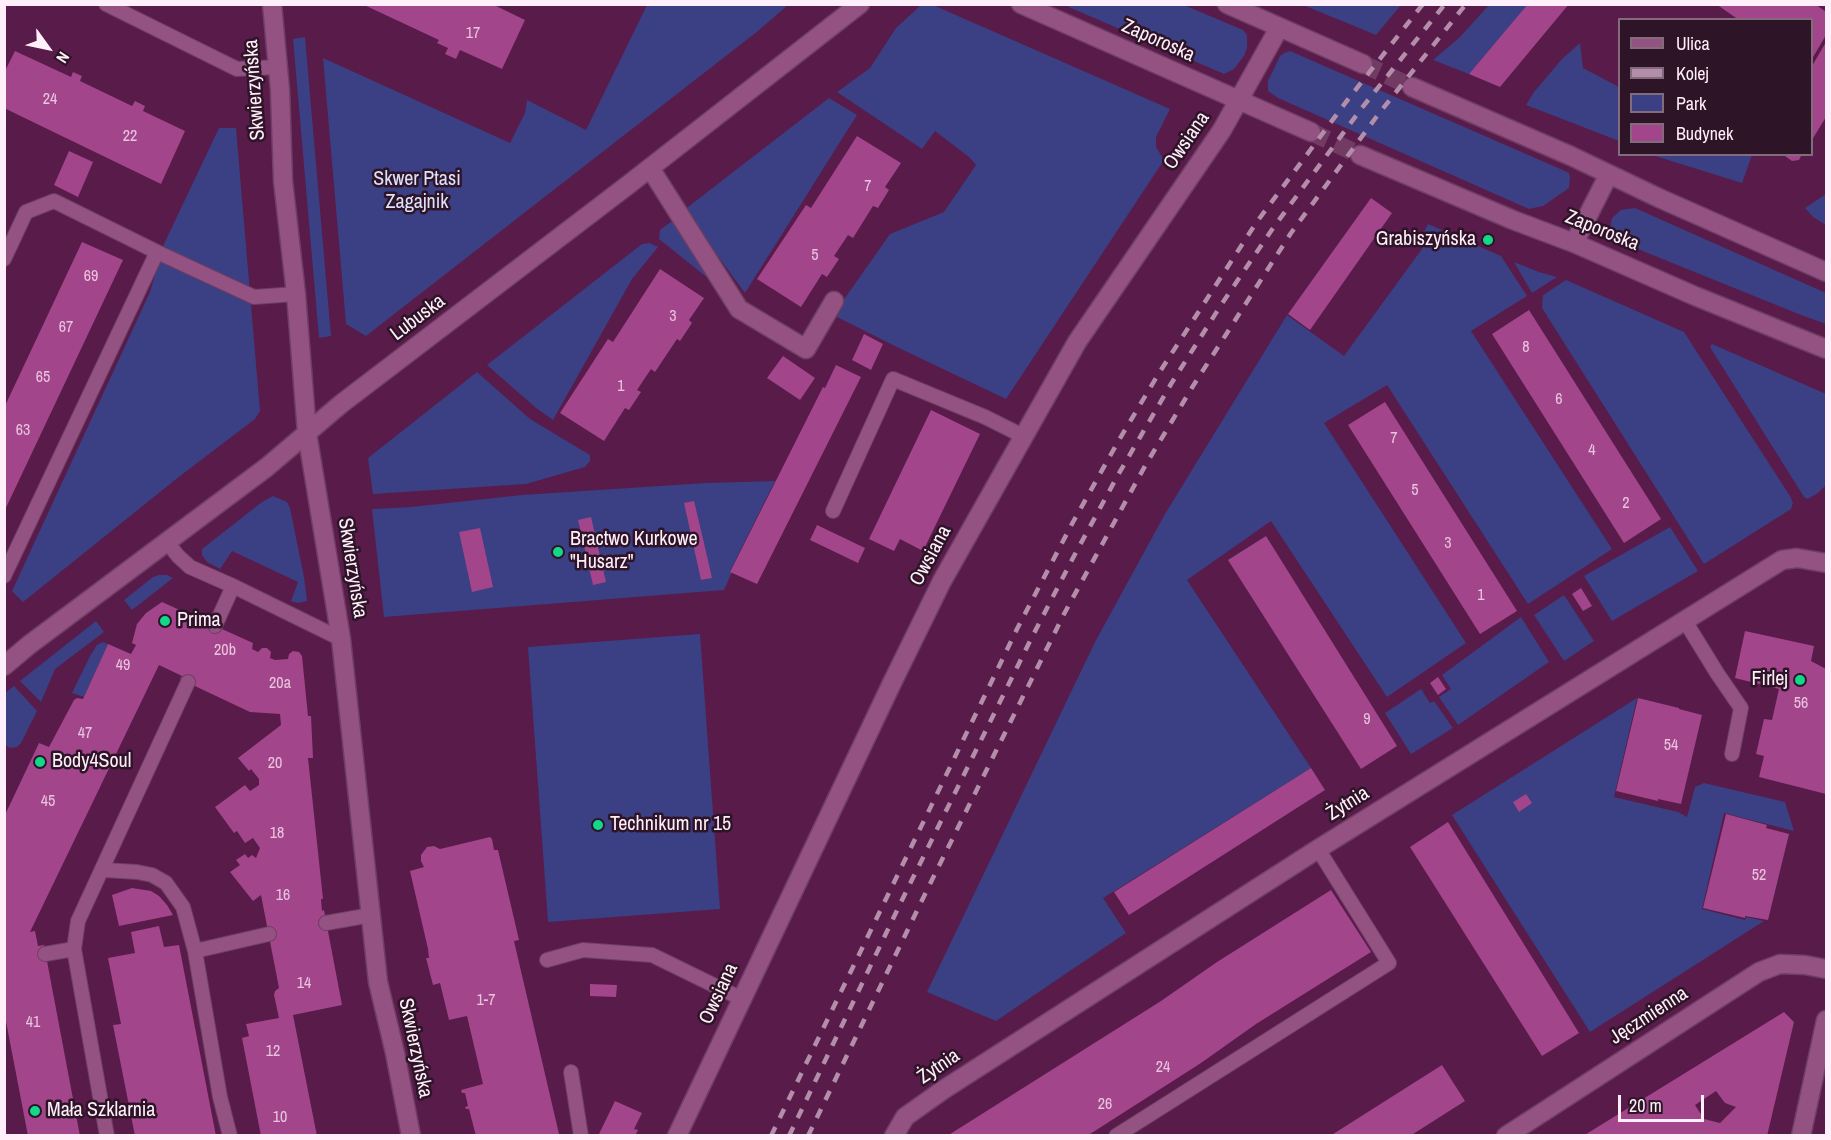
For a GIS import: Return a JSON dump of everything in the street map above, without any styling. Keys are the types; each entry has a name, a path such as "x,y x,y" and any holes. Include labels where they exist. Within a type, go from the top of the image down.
{"street":[{"name":"Skwierzyńska","path":"272,4 278,67 283,181 296,294 307,433 341,639 378,982 411,1136"},
{"name":"Lubuska","path":"5,665 267,467 341,404 860,4"},
{"name":"Zaporoska","path":"1021,4 1311,132"},
{"path":"1227,4 1363,64"},
{"name":"Owsiana","path":"677,1136 942,581 1077,342 1215,141 1279,28"},
{"path":"1412,87 1827,272"},
{"name":"Zaporoska","path":"1360,155 1827,349"},
{"path":"650,168 739,309 806,349 834,301"},
{"path":"1574,243 1609,174"},
{"name":"Żytnia","path":"894,1136 905,1117 943,1090 1317,849 1782,560 1797,558 1827,563"},
{"name":"Jęczmienna","path":"1506,1136 1759,972 1780,964 1827,969"},
{"path":"1801,1136 1827,1020"}],"lane":[{"path":"106,4 237,69 278,67"},
{"path":"4,259 26,212 54,201 254,297 296,294"},
{"path":"4,576 157,252"},
{"path":"833,511 893,379 985,417 1023,436"},
{"path":"167,542 190,567 341,639"},
{"path":"215,626 234,586"},
{"path":"1685,621 1741,708 1732,754"},
{"path":"107,1136 74,949 78,921 104,870 188,682"},
{"path":"1116,1136 1389,963 1317,849"},
{"path":"104,870 152,875 166,884 183,907 195,951 220,1097 230,1136"},
{"path":"326,923 372,915"},
{"path":"195,951 268,934"},
{"path":"45,954 74,949"},
{"path":"547,960 583,950 652,955 742,999"},
{"path":"571,1072 581,1136"}],"green space":[{"name":"Skwer Ptasi Zagajnik","path":"647,5 788,5 758,31 366,336 346,324 323,58 510,143 525,113 527,100 586,130"},
{"path":"921,5 933,5 1170,109 1156,137 1156,147 1164,160 1006,399 833,315 890,234 944,212 976,165 935,131 922,149 837,92 870,68 896,28"},
{"path":"1064,5 1184,5 1243,30 1247,35 1247,48 1234,69 1224,74"},
{"path":"1303,5 1401,5 1376,35"},
{"path":"1489,5 1528,5 1469,74 1433,60 1460,37"},
{"path":"305,37 331,336 319,338 293,39"},
{"path":"1580,43 1583,68 1618,86 1618,141 1526,105 1562,59"},
{"path":"1290,51 1565,171 1569,173 1569,188 1543,206 1529,209 1278,98 1268,91 1268,81 1280,56"},
{"path":"829,98 857,115 745,293 684,210"},
{"path":"219,128 236,128 260,411 255,419 23,602 12,591 150,292 164,244"},
{"path":"1655,156 1752,156 1742,183"},
{"path":"1826,194 1826,225 1813,217 1805,208"},
{"path":"1635,208 1826,293 1826,324 1618,241 1610,230 1612,218 1621,210"},
{"path":"672,221 712,279 709,279 659,239 660,230"},
{"path":"1428,224 1501,256 1527,296 1471,331 1612,549 1528,604 1387,385 1324,423 1466,643 1387,697 1271,521 1187,580 1311,768 1103,898 1126,933 996,1021 927,992 1095,642 1165,514 1287,315 1344,356 1427,242 1423,234"},
{"path":"649,243 658,247 632,279 553,420 487,365 642,244"},
{"path":"1514,262 1539,272 1557,277 1532,293"},
{"path":"1566,280 1684,332 1790,496 1793,503 1791,509 1704,564 1542,308 1543,295"},
{"path":"1712,344 1826,394 1826,485 1818,493 1808,499 1804,497 1710,347"},
{"path":"477,372 530,419 590,455 590,461 585,467 526,484 373,494 368,458"},
{"name":"Bractwo Kurkowe \"Husarz\"","path":"775,481 730,571 732,572 724,590 384,617 372,509 522,495 706,483"},
{"path":"273,496 287,502 290,508 307,601 298,603 291,601 298,582 232,551 220,569 207,562 202,555 202,549"},
{"path":"1670,527 1698,571 1612,621 1584,576"},
{"path":"159,575 173,578 132,610 124,600 153,577"},
{"path":"1564,595 1594,641 1564,661 1534,615"},
{"path":"1521,617 1549,662 1458,725 1439,697 1451,689 1442,675"},
{"path":"96,621 104,632 55,669 41,702 20,681"},
{"path":"700,634 720,909 548,922 528,647"},
{"path":"103,642 108,644 84,697 72,693 90,656 97,645"},
{"path":"14,686 37,711 21,743 17,747 10,748 5,745 5,693"},
{"path":"1421,689 1430,703 1434,701 1453,728 1411,754 1385,713"},
{"path":"1637,698 1614,797 1678,812 1687,817 1695,787 1704,783 1785,802 1794,831 1724,813 1702,909 1745,920 1746,917 1764,921 1590,1032 1452,815"}],"building":[{"path":"362,4 492,4 525,20 502,69 460,50 456,59 445,54 448,48 437,43 439,40"},
{"path":"1528,4 1533,6 1534,4 1569,4 1500,87 1469,74"},
{"path":"1716,4 1815,4 1826,12 1826,35 1813,57 1813,18 1736,18"},
{"path":"1826,42 1826,117 1813,138 1813,64"},
{"path":"15,51 71,77 73,72 82,76 80,81 132,106 135,101 145,106 143,111 185,131 161,184 4,108 4,73"},
{"path":"857,136 901,163 885,187 889,190 878,208 873,206 853,238 848,235 834,256 839,259 827,277 822,274 801,307 757,279 806,205 811,208"},
{"path":"69,151 93,162 78,197 54,185"},
{"path":"1785,156 1801,156 1799,160 1792,161"},
{"path":"1371,198 1392,213 1310,330 1288,314"},
{"path":"82,242 123,260 4,512 4,408"},
{"path":"660,269 704,298 689,320 692,323 680,341 677,339 655,372 651,369 637,390 641,392 629,410 625,408 604,441 560,413 608,339 613,342"},
{"path":"1529,310 1661,519 1624,543 1492,334"},
{"path":"864,334 883,344 871,370 852,360"},
{"path":"783,356 815,378 800,400 767,378"},
{"path":"836,365 861,377 757,584 730,572"},
{"path":"1385,402 1517,611 1480,634 1348,425"},
{"path":"931,410 980,434 923,551 900,539 894,551 869,539"},
{"path":"694,501 712,578 701,580 684,503"},
{"path":"591,517 606,582 593,585 578,520"},
{"path":"817,525 865,548 858,563 810,540"},
{"path":"480,528 493,587 472,592 459,532"},
{"path":"1266,536 1397,746 1361,769 1228,560"},
{"path":"1581,588 1592,606 1583,611 1572,594"},
{"path":"162,602 253,643 252,649 258,652 262,648 267,648 271,652 270,658 275,660 288,659 289,654 293,651 299,652 302,656 308,716 311,716 313,758 308,758 323,899 321,899 322,911 324,910 342,1005 293,1015 317,1136 261,1136 242,1038 249,1036 246,1024 279,1018 274,995 279,988 261,895 253,901 230,872 240,865 236,860 245,854 248,858 252,855 256,858 260,848 253,838 245,843 237,831 234,833 215,807 245,785 250,791 259,785 259,779 238,758 281,725 280,714 250,712 180,679 182,676 159,665 30,932 35,931 38,946 44,945 80,1136 28,1136 4,1011 4,817 39,743 49,747 74,700 83,699 108,644 131,654 136,645 132,643 137,624 146,613"},
{"path":"1745,631 1814,646 1811,661 1826,669 1826,794 1759,777 1764,756 1756,754 1764,719 1772,720 1779,689 1735,678"},
{"path":"1438,677 1446,689 1438,695 1430,683"},
{"path":"1638,698 1702,715 1681,804 1616,791"},
{"path":"1311,768 1325,790 1129,915 1114,892"},
{"path":"1526,794 1532,803 1519,812 1513,802"},
{"path":"1726,814 1767,825 1766,828 1789,834 1768,920 1745,916 1745,918 1703,908"},
{"path":"1448,822 1579,1033 1542,1056 1410,847"},
{"path":"490,837 494,850 498,850 519,940 514,941 559,1134 557,1136 476,1136 469,1109 465,1107 468,1106 465,1093 461,1090 483,1084 467,1016 449,1020 440,983 433,985 426,958 429,958 428,949 410,871 424,867 421,855 427,847 434,846 440,849"},
{"path":"132,888 151,891 159,896 173,915 119,926 112,895"},
{"path":"1331,890 1371,952 1256,1024 1201,1063 1087,1136 947,1136 1161,1001 1217,962"},
{"path":"159,926 164,947 179,945 216,1136 135,1136 113,1025 121,1024 108,958 135,953 131,932"},
{"path":"590,984 617,985 616,997 590,996"},
{"path":"1784,1012 1794,1022 1767,1136 1583,1136","holes":["1716,1091 1725,1103 1736,1107 1720,1123 1704,1119 1695,1105"]},
{"path":"1442,1065 1465,1101 1410,1136 1330,1136"},
{"path":"615,1101 642,1113 634,1129 638,1130 635,1136 598,1136"}],"tunnel":[{"path":"1363,64 1412,87"},
{"path":"1311,132 1360,155"}],"railway":[{"path":"771,1136 1017,629 1119,440 1159,373 1256,223 1346,102 1423,4"},
{"path":"789,1136 1031,639 1118,475 1171,384 1273,228 1361,109 1445,4"},
{"path":"808,1136 1064,614 1145,466 1193,386 1291,233 1377,116 1466,4"}],"place":[{"name":"Grabiszyńska","path":"1488,240"},
{"name":"Bractwo Kurkowe \"Husarz\"","path":"558,552"},
{"name":"Prima","path":"165,621"},
{"name":"Firlej","path":"1800,680"},
{"name":"Body4Soul","path":"40,762"},
{"name":"Technikum nr 15","path":"598,825"},
{"name":"Mała Szklarnia","path":"35,1111"}]}
